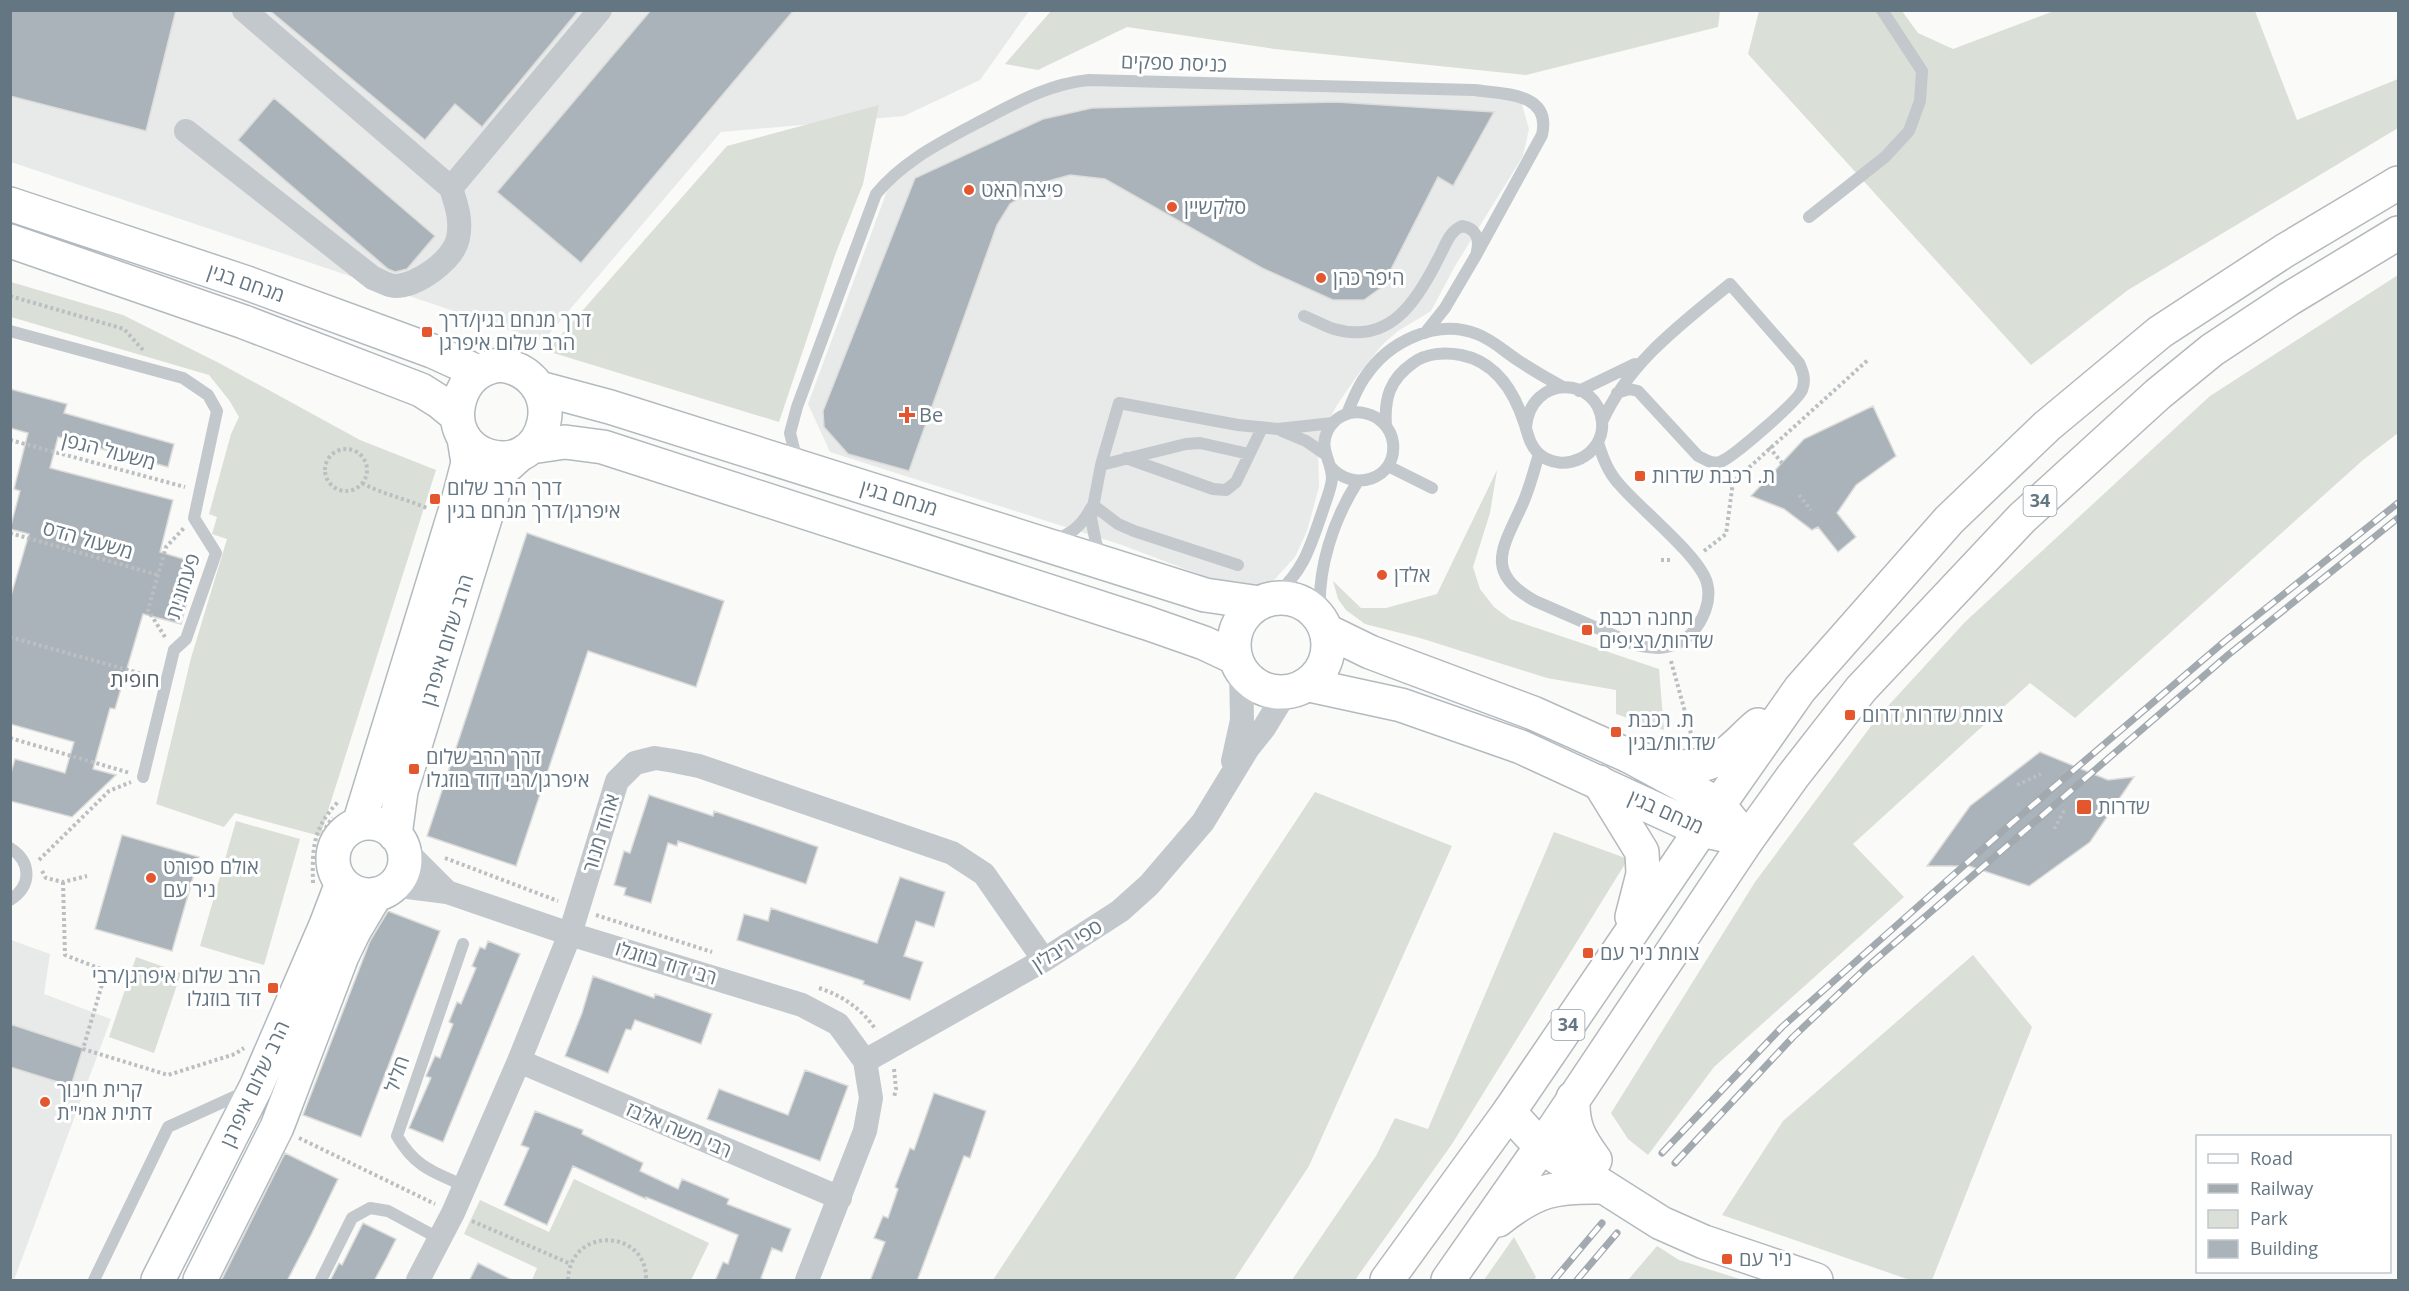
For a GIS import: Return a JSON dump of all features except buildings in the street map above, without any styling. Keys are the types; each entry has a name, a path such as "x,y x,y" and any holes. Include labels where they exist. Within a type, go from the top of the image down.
{"main road":[{"name":"34","path":"1387,1281 1509,1112 1709,817 1800,689 1949,519 2047,426 2111,370 2160,332 2398,183"},
{"name":"מנחם בגין","path":"10,204 258,287 432,351 478,372"},
{"name":"34","path":"1448,1281 1548,1137 1747,840 1793,776 1861,689 2022,518 2158,394 2212,350 2289,299 2398,233"},
{"name":"מנחם בגין","path":"10,241 244,322 421,390 440,402 460,427"},
{"path":"525,451 539,436 544,423 545,409 540,388 523,371 512,366 488,366 478,372 465,387 459,401 460,427 482,455 501,458 565,442 603,447 1147,623 1204,643 1238,664"},
{"name":"מנחם בגין","path":"540,388 610,407 1205,595 1267,600"},
{"name":"הרב שלום איפרגן","path":"359,824 457,505 468,462 460,427"},
{"name":"הרב שלום איפרגן","path":"399,841 401,791 499,473 525,451"},
{"path":"1296,599 1309,606 1324,624 1329,648 1326,662 1297,688 1264,689 1247,678 1238,664 1234,639 1239,623 1249,610 1267,600 1296,599"},
{"name":"מנחם בגין","path":"1324,624 1370,652 1533,713 1629,756 1709,817 1747,840"},
{"name":"מנחם בגין","path":"1297,688 1401,705 1521,747 1599,782 1709,817"},
{"path":"1629,756 1668,766 1700,766 1727,753 1800,689"},
{"path":"1599,782 1642,852 1643,874 1626,938"},
{"path":"359,824 378,824 399,841 404,861 402,870 384,890 357,892 342,883 334,865 335,847 346,831 359,824"},
{"name":"הרב שלום איפרגן","path":"158,1281 256,1087 326,926 342,883"},
{"name":"הרב שלום איפרגן","path":"200,1281 276,1127 342,956 354,931 384,890"},
{"path":"1573,1098 1572,1116 1579,1137 1598,1173"},
{"path":"1509,1112 1548,1137 1683,1234 1816,1281"},
{"path":"1480,1234 1517,1205 1547,1190 1567,1186 1598,1173"}],"street":[{"path":"186,130 373,278 394,286 423,278 443,262 458,239 459,216 451,188 244,10"},
{"path":"451,188 600,10"},
{"name":"ספי ריבלין","path":"1228,781 1242,720 1238,664"},
{"name":"ספי ריבלין","path":"865,1061 1044,960 1120,911 1149,885 1203,822 1248,747 1297,688"},
{"name":"אהוד מנור","path":"418,1281 465,1186 570,934 617,781 635,763 655,758 699,766 952,853 984,874 1044,960"},
{"name":"רבי דוד בוזגלו","path":"399,841 447,892"},
{"name":"רבי דוד בוזגלו","path":"384,890 447,892 570,934 802,1005 838,1024 865,1061"},
{"name":"רבי משה אלבז","path":"519,1061 840,1198"},
{"path":"807,1281 865,1131 871,1098 865,1061"}],"lane":[{"path":"1809,218 1885,157 1909,131 1920,101 1922,71 1882,10"},
{"name":"כניסת ספקים","path":"807,470 797,460 790,433 797,407 876,194 898,170 932,147 1030,95 1057,85 1089,80 1451,90 1510,94 1526,98 1537,106 1544,124 1542,135 1445,308 1425,333"},
{"path":"1304,315 1335,329 1359,332 1382,326 1399,318 1413,304 1456,228 1467,226 1476,235 1479,242 1475,257"},
{"path":"1539,454 1524,500 1502,553 1505,578 1521,594 1636,645 1650,649 1668,649 1691,633 1706,610 1707,584 1693,560 1618,483 1603,458 1598,443 1602,422 1617,393 1641,360 1730,284 1799,363 1803,372 1802,391 1796,399 1727,459 1718,463 1708,462 1689,447 1638,391 1629,389 1617,393"},
{"path":"1347,414 1356,391 1374,364 1401,342 1425,333 1447,329 1476,334 1563,387 1579,391 1594,402 1602,422"},
{"path":"10,331 183,378 208,395 217,411 194,518"},
{"path":"1386,426 1386,401 1389,390 1398,375 1417,360 1449,353 1482,362 1498,374 1510,388 1529,440 1539,454 1557,462 1569,463 1586,456 1598,443"},
{"path":"1579,391 1641,360"},
{"path":"1526,427 1527,415 1541,394 1563,387"},
{"path":"1109,566 1101,558 1091,518 1101,465 1119,402 1278,429 1333,423 1347,414 1367,413 1380,419 1386,426 1392,437 1393,447 1388,466 1372,479 1358,481 1344,478 1306,441 1278,429"},
{"path":"1267,600 1292,581 1306,559 1332,479 1325,438 1333,423"},
{"path":"1126,458 1213,489 1226,490 1236,482 1262,428"},
{"path":"1101,465 1200,443 1249,454"},
{"path":"1388,466 1432,488"},
{"path":"1324,624 1321,577 1324,563 1338,516 1358,481"},
{"path":"1024,537 1058,538 1079,526 1093,505"},
{"path":"1093,505 1112,520 1134,531 1238,565"},
{"name":"פעמונית","path":"142,777 168,682 174,650 186,639 216,553 194,518"},
{"path":"10,848 20,854 27,871 23,888 10,900"},
{"name":"חליל","path":"463,944 397,1136 405,1150 416,1162 465,1186"},
{"path":"94,1281 168,1127 256,1087"},
{"path":"321,1281 352,1218 370,1208 388,1211 440,1239"}],"path":[{"path":"10,296 124,329"},
{"path":"1693,560 1726,534 1733,482 1869,359"},
{"path":"1758,433 1782,463"},
{"name":"משעול הגפן","path":"10,440 200,491"},
{"path":"344,448 358,452 363,457 367,470 362,483 343,491 331,484 325,472 325,465 332,454 344,448"},
{"path":"362,483 379,492 410,500 429,510 426,519"},
{"path":"1799,495 1811,510"},
{"path":"174,650 148,610 166,547 194,518"},
{"name":"משעול הדס","path":"10,533 158,575"},
{"path":"10,637 168,682"},
{"path":"1668,649 1700,766"},
{"path":"10,738 142,777"},
{"path":"2017,785 2041,774"},
{"path":"87,876 63,882 46,878 36,862 109,791 142,777"},
{"path":"309,893 313,883 312,850 322,818 343,796"},
{"path":"2055,829 2065,809"},
{"path":"63,882 65,955 106,971 83,1049 168,1075 235,1054 249,1044"},
{"path":"276,1127 453,1213 571,1264"},
{"path":"568,1281 571,1264 579,1251 600,1240 612,1240 625,1244 636,1252 643,1264 646,1281"}],"shaded area":[{"path":"11,11 1029,11 980,80 904,116 721,132 543,341 11,162"},
{"path":"1069,81 1519,94 1529,129 1523,156 1455,266 1431,311 1398,331 1383,344 1337,405 1318,451 1319,487 1307,531 1295,557 1275,579 1259,587 1239,587 1206,577 1122,545 830,452 808,404 887,191 898,178 944,144"},
{"name":"קרית חינוך דתית אמי\"ת","path":"11,940 50,954 44,994 111,1019 14,1280 11,1280"}],"green space":[{"path":"1051,11 1720,11 1718,27 1526,75 1275,49 1127,27 1038,70 1005,64"},
{"path":"1759,11 1902,11 1918,33 1953,49 2054,11 2255,11 2297,120 2398,79 2398,128 2128,290 2031,365 1748,54"},
{"path":"879,105 863,184 835,255 779,422 547,351 727,146"},
{"path":"2398,275 2398,433 2363,460 2075,718 2030,683 1853,844 1904,897 1714,1067 1648,1155 1628,1139 1611,1113 1755,882 1877,718 1965,622 2210,396"},
{"path":"11,282 123,315 219,363 360,440 436,470 320,836 235,813 224,827 156,804 191,658 227,539 212,534 217,517 209,514 231,434 239,417 209,375 11,317"},
{"path":"1497,470 1490,513 1473,567 1480,589 1494,607 1510,619 1659,669 1664,730 1616,714 1616,690 1547,678 1420,638 1365,624 1346,610 1338,599 1333,581 1361,608 1386,608 1437,594"},
{"path":"1315,792 1452,846 1309,1166 1234,1280 993,1280"},
{"path":"236,821 300,839 264,965 200,946"},
{"path":"1554,832 1628,859 1452,1144 1355,1280 1292,1280 1376,1156 1395,1118 1428,1129"},
{"path":"1973,955 2032,1027 1932,1280 1910,1280 1722,1215 1783,1121"},
{"path":"136,957 181,973 154,1053 109,1037"},
{"path":"574,1179 709,1243 691,1280 532,1280 537,1268 464,1234 480,1200 549,1232"},
{"path":"1514,1237 1536,1277 1534,1280 1484,1280"},
{"path":"1657,1246 1679,1260 1743,1280 1628,1280"}],"railway":[{"path":"1662,1153 1782,1027 2013,822 2225,641 2398,503"},
{"path":"1675,1163 1793,1037 1867,967 2228,655 2398,518"},
{"path":"1554,1280 1602,1223"},
{"path":"1577,1280 1617,1233"}],"place":[{"name":"פיצה האט","path":"969,190"},
{"name":"סלקשיין","path":"1172,207"},
{"name":"היפר כהן","path":"1321,278"},
{"name":"דרך מנחם בגין/דרך הרב שלום איפרגן","path":"427,332"},
{"name":"Be","path":"907,415"},
{"name":"ת. רכבת שדרות","path":"1640,476"},
{"name":"דרך הרב שלום איפרגן/דרך מנחם בגין","path":"435,499"},
{"name":"אלדן","path":"1382,575"},
{"name":"תחנה רכבת שדרות/רציפים","path":"1587,630"},
{"name":"צומת שדרות דרום","path":"1850,715"},
{"name":"ת. רכבת שדרות/בגין","path":"1616,732"},
{"name":"דרך הרב שלום איפרגן/רבי דוד בוזגלו","path":"414,769"},
{"name":"שדרות","path":"2084,807"},
{"name":"אולם ספורט ניר עם","path":"151,878"},
{"name":"צומת ניר עם","path":"1588,953"},
{"name":"הרב שלום איפרגן/רבי דוד בוזגלו","path":"273,988"},
{"name":"קרית חינוך דתית אמי\"ת","path":"45,1102"},
{"name":"ניר עם","path":"1727,1259"}],"district":[{"name":"חופית","path":"135,680"}]}
